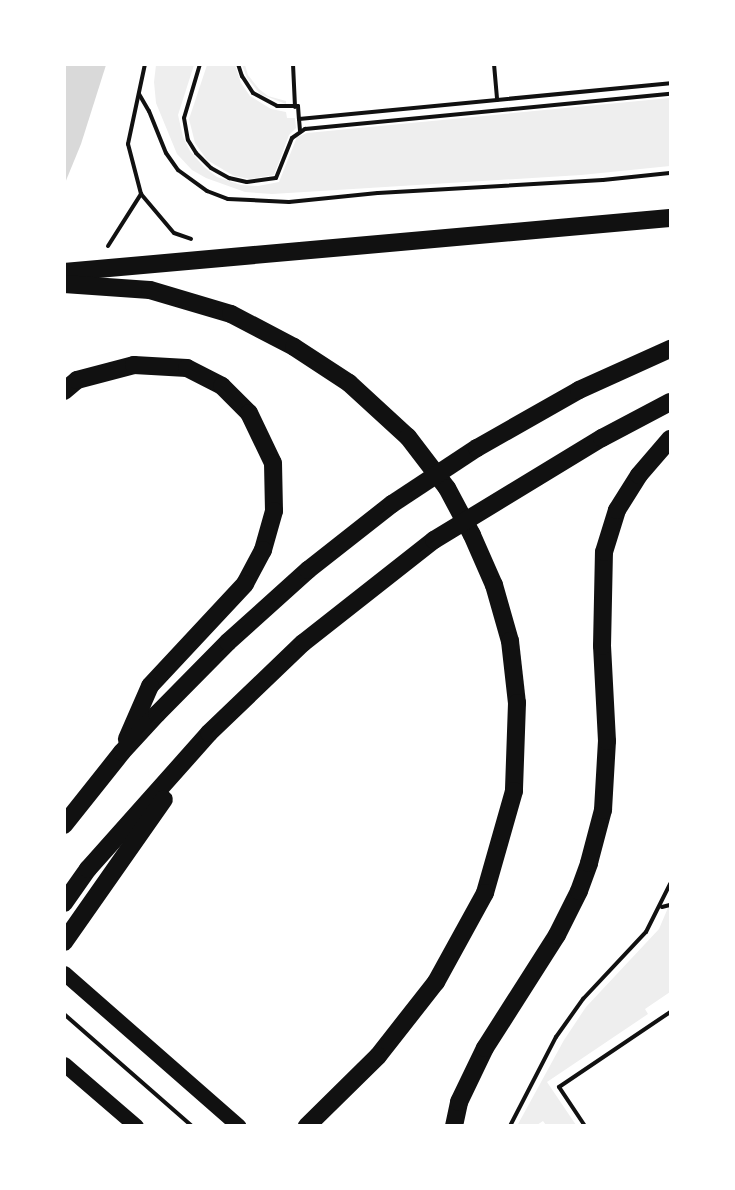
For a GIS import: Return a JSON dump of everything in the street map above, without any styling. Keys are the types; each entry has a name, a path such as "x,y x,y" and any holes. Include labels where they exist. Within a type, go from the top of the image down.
{"highway":[{"path":"72,271 670,218"},
{"path":"64,285 150,290 231,314 294,347 349,383 408,436 447,488 472,535 494,585 510,641 518,703 514,791 485,893 436,982 378,1056 308,1125"},
{"path":"64,825 122,752 228,642 308,570 392,504 477,448 579,390 670,349"},
{"path":"64,391 77,380 134,365 187,368 222,386 249,413 273,463 274,511 263,550 245,584 150,686 122,752"},
{"path":"64,903 88,869 209,733 303,643 434,540 602,438 670,402"},
{"path":"454,1125 459,1102 485,1048 557,934 579,891 589,863 603,810 607,741 602,646 604,552 617,510 639,475 670,439"},
{"path":"64,942 209,733"}],"main road":[{"path":"64,973 239,1125"},
{"path":"64,1064 136,1125"}],"path":[{"path":"145,64 128,144 141,194 174,233 194,240"},
{"path":"200,64 186,107 184,124 192,147 202,161 219,174 247,183 274,179 278,176 292,138 300,131 670,94"},
{"path":"238,64 246,85 260,99 277,106 298,106 300,131"},
{"path":"293,64 295,107"},
{"path":"494,64 497,100"},
{"path":"299,119 670,83"},
{"path":"139,94 149,111 166,153 178,170 207,191 228,198 289,202 378,193 592,181 670,173"},
{"path":"72,271 105,252 141,194"},
{"path":"510,1125 538,1068 567,1021 605,974 646,932 661,907 670,884"},
{"path":"661,907 670,905"},
{"path":"585,1125 559,1087 670,1012"},
{"path":"64,1014 192,1125"}],"shaded area":[{"path":"65,64 106,65 81,144 65,183"},
{"path":"156,65 194,65 178,115 183,137 190,151 204,167 217,177 241,185 258,186 279,182 297,137 307,133 670,98 670,166 581,175 272,194 245,192 206,178 192,170 177,154 156,103 154,82"},
{"path":"207,65 235,65 241,83 250,96 271,109 286,112 287,118 295,118 296,128 289,135 274,175 250,179 234,176 207,160 195,143 189,119"},
{"path":"242,65 245,65 248,75 259,89 268,96 286,101 286,104 260,94 247,78"},
{"path":"670,903 670,992 645,1009 648,1014 547,1082 576,1125 546,1125 543,1121 537,1125 517,1126 564,1040 586,1007 659,929"}]}
